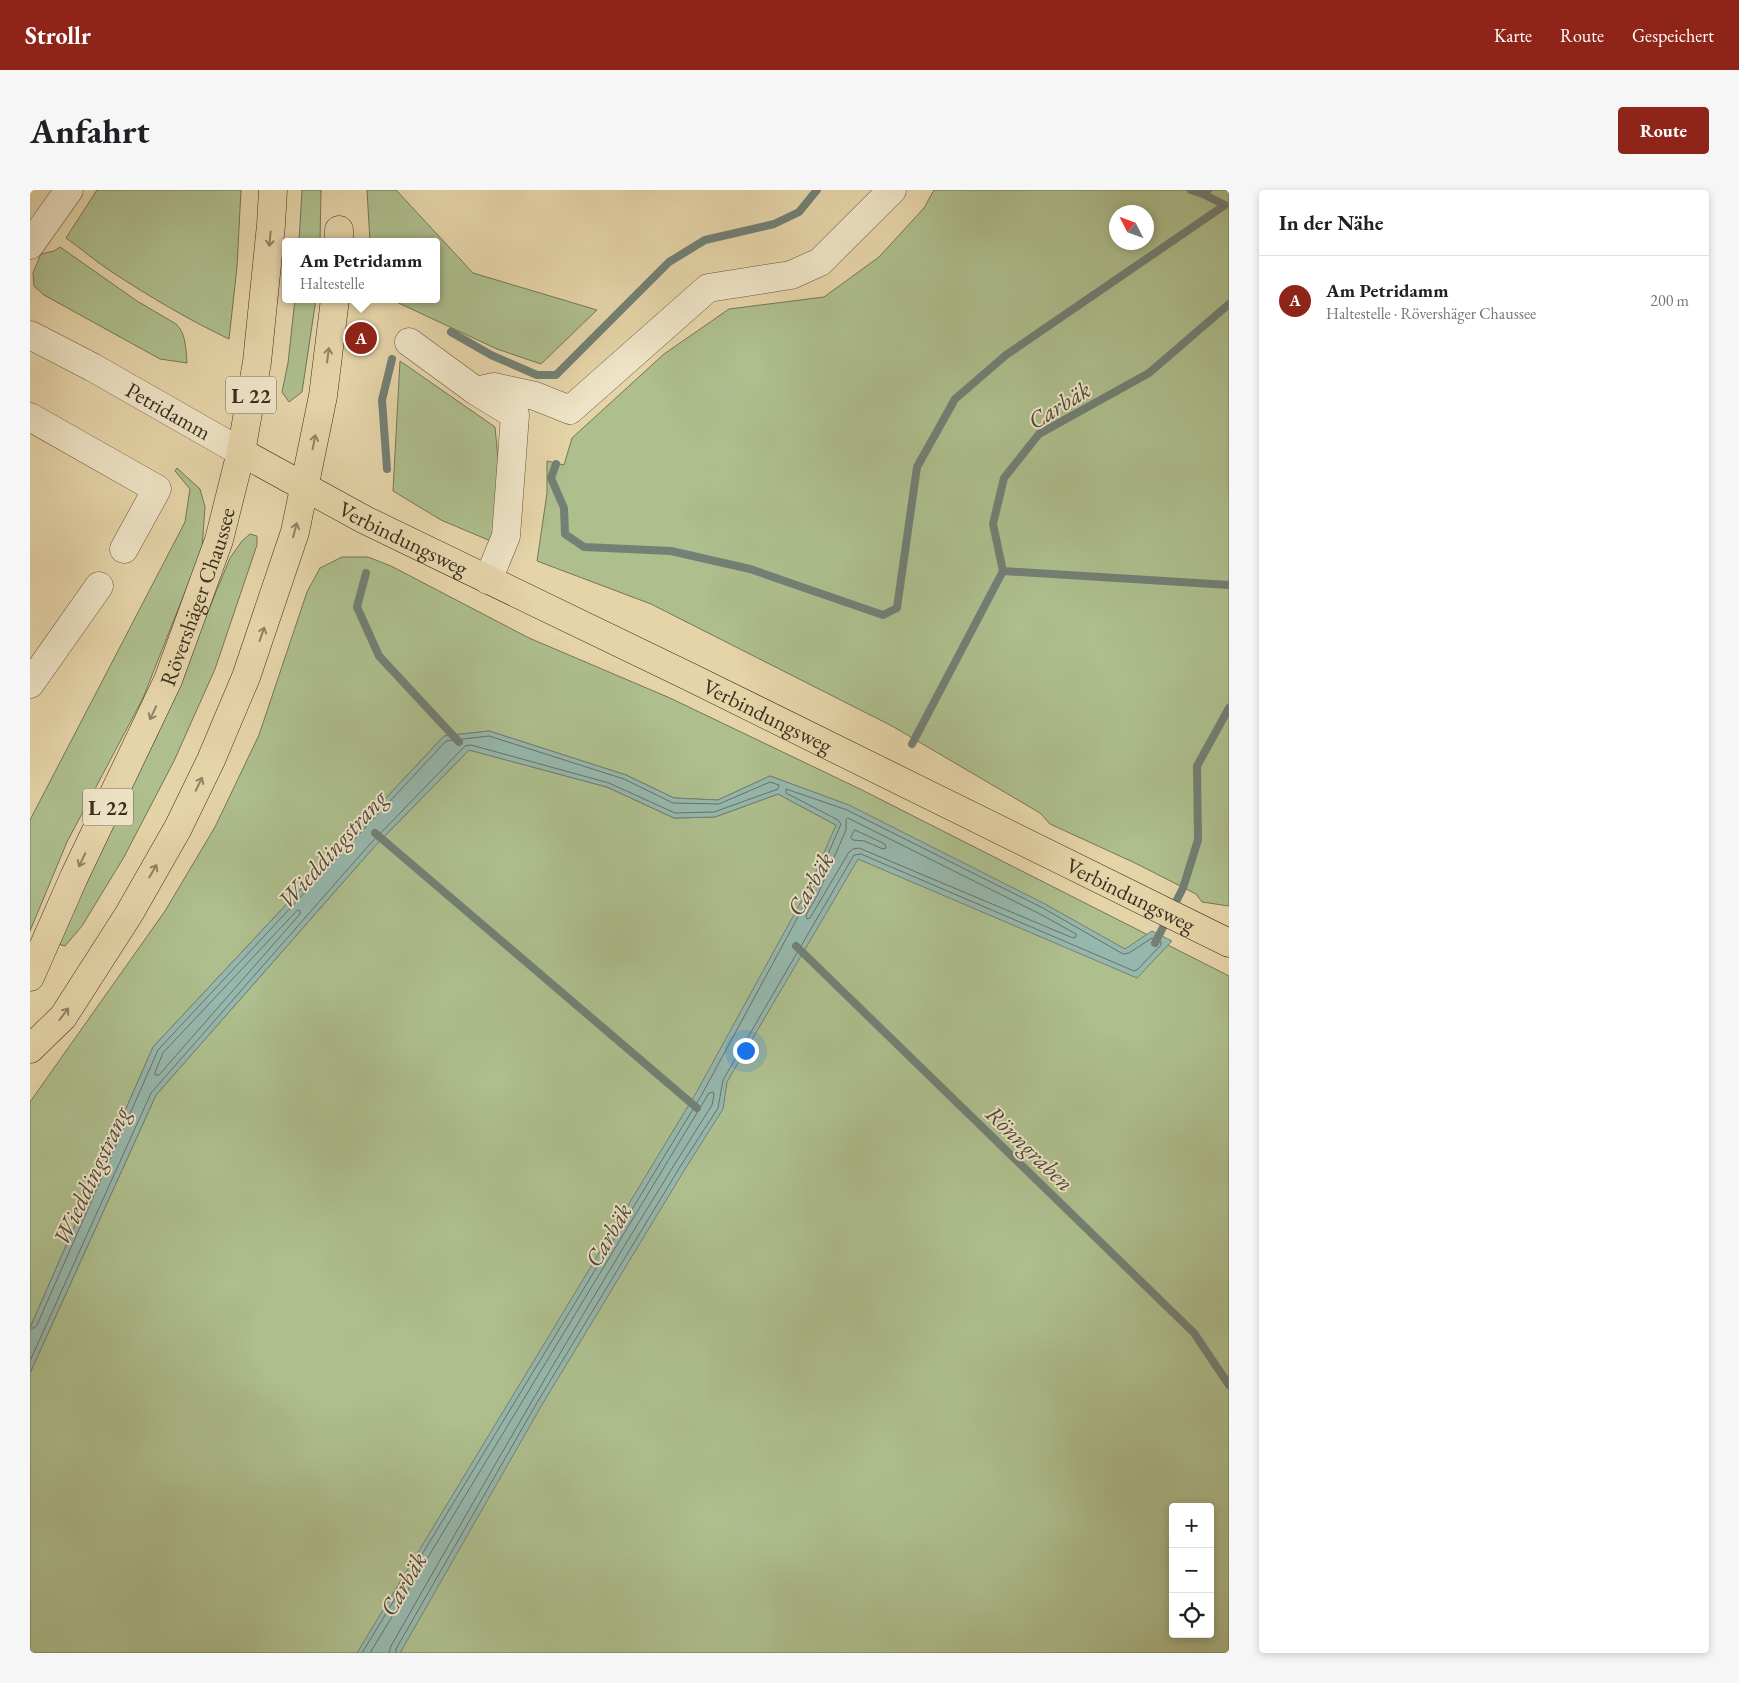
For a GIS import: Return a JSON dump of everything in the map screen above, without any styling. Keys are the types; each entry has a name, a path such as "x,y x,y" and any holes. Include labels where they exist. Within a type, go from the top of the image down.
{"main road":[{"name":"Rövershäger Chaussee","path":"30,977 74,877 168,680 219,540 241,452 261,337 271,225 272,190"},
{"path":"30,1048 63,1017 129,914 178,828 211,760 246,677 295,532 323,396 335,303"},
{"name":"Petridamm","path":"241,452 305,488"},
{"name":"Verbindungsweg","path":"305,488 364,520 690,677 1229,943"}],"street":[{"path":"34,232 69,190"},
{"path":"476,391 494,387 535,396 570,410 708,288 791,275 820,262 892,190"},
{"name":"Petridamm","path":"30,335 92,367 241,452"},
{"path":"409,342 476,391 515,415 506,536 488,580"},
{"path":"30,417 157,489 124,548"},
{"path":"30,684 99,586"}],"green space":[{"path":"97,190 241,190 237,267 229,339 184,316 141,290 106,268 66,238"},
{"path":"302,190 321,190 320,238 299,238"},
{"path":"367,190 396,190 473,273 597,310 541,364 497,349 399,303 440,303 440,238 370,238"},
{"path":"934,190 1229,190 1229,906 1202,902 1196,894 1135,863 1050,824 1040,813 892,726 651,604 537,561 547,493 547,461 564,465 572,438 664,354 729,309 824,297 879,257 924,208"},
{"path":"60,247 137,301 176,324 184,337 187,363 160,359 44,295 34,286 33,273 41,254 54,251"},
{"path":"295,303 315,303 302,392 289,402 282,392 288,363"},
{"path":"400,361 495,427 500,480 493,542 441,520 393,491"},
{"path":"177,468 200,489 205,507 202,549 143,698 67,842 30,931 30,820 185,522 190,489 175,471"},
{"path":"250,534 257,536 257,545 215,669 174,761 124,857 82,926 65,946 58,944 111,829 156,738 230,558 242,541"},
{"path":"342,557 368,557 391,566 529,638 670,698 862,790 1229,976 1229,1653 30,1653 30,1373 156,1095 374,847 469,750 607,787 674,818 715,817 778,794 836,825 848,805 770,776 718,800 674,798 626,775 489,731 444,736 153,1047 30,1328 30,1102 165,911 215,827 259,735 307,592 320,568"}],"water":[{"path":"489,731 626,775 674,798 718,800 770,776 849,805 1045,904 1125,949 1152,931 1172,941 1137,978 858,859 727,1082 723,1109 543,1403 400,1653 357,1653 696,1093 808,889 836,825 778,794 715,817 674,818 607,787 469,750 374,847 156,1095 30,1373 30,1328 153,1047 444,736"}],"waterway":[{"path":"451,332 491,355 537,375 556,375 669,262 705,240 774,224 799,212 817,190"},
{"path":"1191,190 1203,194 1208,190"},
{"path":"556,464 551,478 564,508 565,534 584,547 671,551 750,569 883,615 897,608 917,467 955,399 1006,355 1225,205 1203,194"},
{"name":"Carbäk","path":"912,744 1003,571 993,524 1004,478 1039,434 1149,373 1229,304"},
{"path":"387,469 382,400 392,359"},
{"path":"1003,571 1229,585"},
{"path":"366,573 357,607 379,656 459,742"},
{"path":"1155,943 1183,888 1198,840 1197,766 1229,708"},
{"name":"Wieddingstrang","path":"375,833 697,1108"},
{"name":"Rönngraben","path":"796,946 1194,1333 1229,1385"}],"place":[{"name":"Am Petridamm","path":"361,338"}]}
